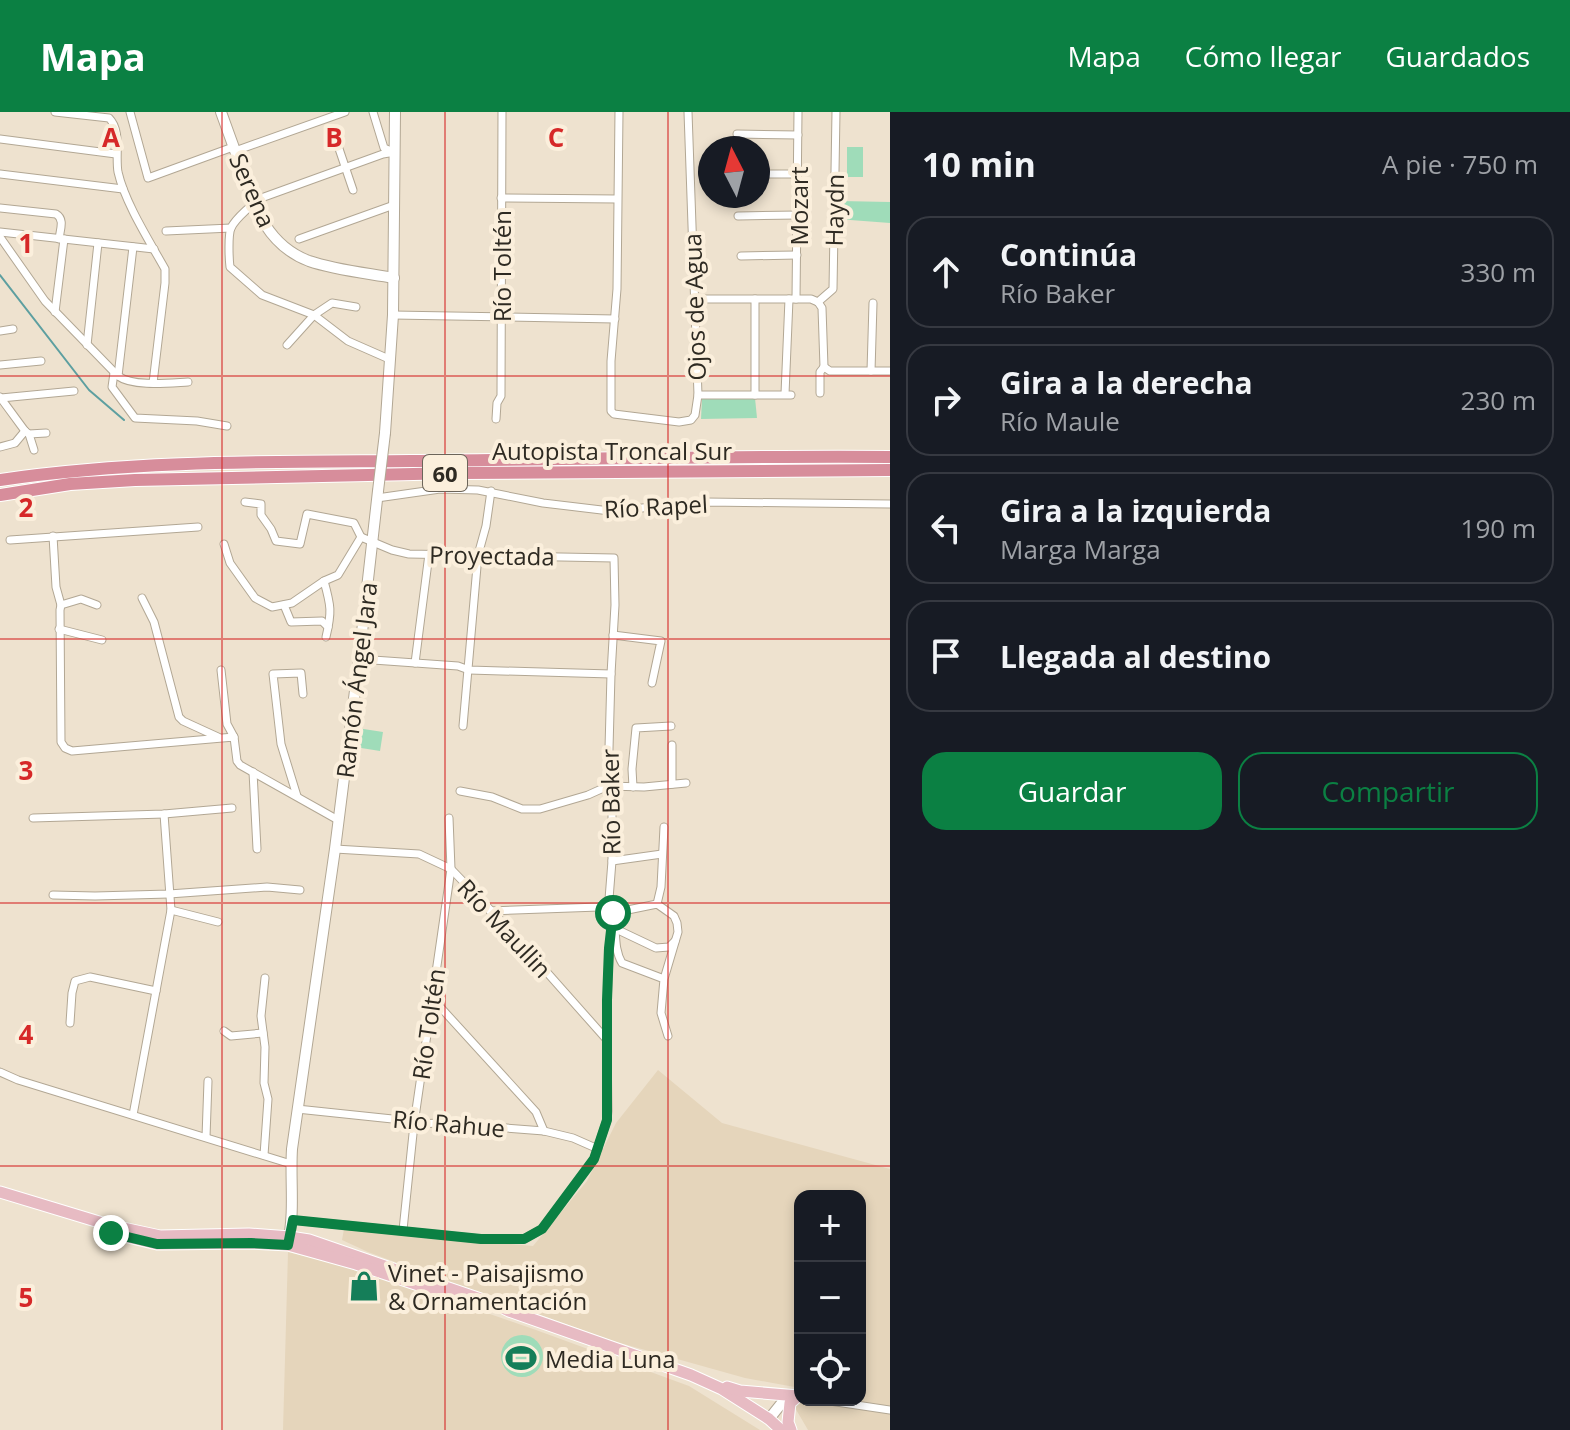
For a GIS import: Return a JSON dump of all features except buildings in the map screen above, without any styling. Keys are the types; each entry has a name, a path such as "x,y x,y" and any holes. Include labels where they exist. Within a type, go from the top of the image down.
{"highway":[{"name":"Autopista Troncal Sur","path":"0,480 78,470 155,465 890,457"},
{"name":"Autopista Troncal Sur","path":"0,495 60,485 113,481 443,473 890,470"}],"main road":[{"name":"Serena","path":"221,112 260,219 282,246 297,256 322,264 394,278"},
{"name":"Ramón Ángel Jara","path":"289,1241 293,1220 291,1164 297,1109 335,849 359,659 367,540 378,494 385,433 393,315 395,112"},
{"path":"0,1194 160,1236 249,1234 289,1241 309,1240 740,1391 794,1396"},
{"path":"691,1375 722,1389 781,1430"},
{"path":"769,1419 785,1399 794,1397"},
{"path":"791,1430 788,1422 790,1403 794,1400"}],"street":[{"path":"55,112 109,118 117,131 116,154 123,189 165,269 153,383"},
{"path":"130,112 148,178 345,112"},
{"path":"373,112 384,148 395,152"},
{"name":"Río Toltén","path":"496,419 497,403 501,396 502,112"},
{"path":"393,315 615,319 619,112"},
{"name":"Ojos de Agua","path":"615,319 611,411 614,414 691,420 695,415 698,395 688,112"},
{"name":"Mozart","path":"755,395 788,394 797,255 798,112"},
{"name":"Haydn","path":"818,302 833,289 836,112"},
{"path":"333,131 353,190"},
{"path":"737,134 798,135"},
{"path":"0,139 116,154"},
{"path":"389,359 348,341 314,315 262,295 230,267 229,260 231,228 253,202 395,152"},
{"path":"0,174 123,189"},
{"path":"770,174 798,174"},
{"path":"501,198 617,199"},
{"path":"299,239 394,205"},
{"path":"0,208 60,216 62,239 55,313"},
{"path":"738,216 798,215"},
{"path":"166,231 231,228"},
{"path":"0,234 154,249"},
{"path":"0,234 55,313 123,380 188,382"},
{"path":"87,345 98,243"},
{"path":"133,247 112,387 135,418 227,426"},
{"path":"741,256 797,255"},
{"path":"693,299 811,299 818,302 822,308 824,367 820,372 820,393"},
{"path":"698,395 755,395 755,299"},
{"path":"287,345 314,315 332,303 356,307"},
{"path":"871,371 873,303"},
{"path":"0,331 13,329"},
{"path":"0,365 41,361"},
{"path":"824,367 830,371 890,371"},
{"path":"0,397 74,391"},
{"path":"0,397 27,432 34,450"},
{"path":"0,447 15,443 27,432 46,433"},
{"name":"Río Rapel","path":"378,494 440,489 491,491 543,503 610,511 706,502 890,504"},
{"path":"463,726 478,555 491,491"},
{"name":"Proyectada","path":"245,502 261,504 261,515 276,541 300,544 307,514 354,523 367,540 409,554 614,558"},
{"path":"10,540 198,527"},
{"path":"53,536 56,587 61,605 61,742 65,748 72,751 234,737"},
{"path":"224,544 230,563 255,598 272,607 292,603 338,575 367,540"},
{"path":"415,663 429,554"},
{"name":"Río Baker","path":"607,904 612,861 612,808 608,786 614,558"},
{"path":"324,581 331,605 326,637"},
{"path":"142,598 154,622 179,717 219,738"},
{"path":"61,605 81,599 97,605"},
{"path":"284,605 291,622 322,621 328,627"},
{"path":"59,629 102,640"},
{"path":"613,635 661,641 652,683"},
{"path":"359,659 458,666 469,670 611,674"},
{"path":"221,670 227,724 234,737 240,765 338,820"},
{"path":"297,796 281,744 273,674 301,673 303,694"},
{"path":"633,787 636,728 671,726"},
{"path":"672,745 672,784"},
{"path":"253,772 257,849"},
{"path":"460,791 492,797 522,809 540,809 608,786 686,783"},
{"path":"33,818 164,814 232,808"},
{"path":"133,1115 171,910 164,814"},
{"name":"Río Toltén","path":"403,1230 414,1124 451,869 449,818"},
{"path":"657,904 661,887 664,827"},
{"name":"Río Maullin","path":"335,849 419,854 451,869 607,1040"},
{"path":"612,861 662,854"},
{"path":"53,895 169,894 267,887 300,890"},
{"path":"490,911 599,907 607,904 613,913 617,951 622,963 664,979"},
{"path":"613,913 657,904 674,916 678,932 664,979 661,1013 668,1036"},
{"path":"171,910 218,922"},
{"path":"293,1220 481,1239 524,1239 542,1229 594,1159 608,1111 609,948 613,913"},
{"path":"616,929 656,948 669,947 675,941"},
{"path":"70,1023 75,981 82,978 156,991"},
{"path":"264,1155 268,1099 264,1083 265,1047 261,1016 265,978"},
{"path":"432,998 536,1112 544,1131"},
{"path":"224,1031 231,1036 263,1033"},
{"path":"0,1072 291,1164"},
{"path":"206,1137 208,1081"},
{"name":"Río Rahue","path":"297,1109 402,1120 414,1124 441,1123 544,1131 573,1138 598,1149"},
{"path":"866,1405 890,1410"}],"shaded area":[{"path":"658,1070 722,1123 890,1169 890,1430 808,1430 794,1406 866,1406 866,1190 794,1190 794,1387 745,1378 613,1341 342,1240 344,1229 533,1246 587,1181 616,1123"},
{"path":"288,1252 376,1274 689,1386 760,1430 283,1430"}],"green space":[{"path":"847,147 863,147 863,177 847,177"},
{"path":"840,201 890,202 890,223 837,219"},
{"path":"755,398 757,418 701,419 702,399"},
{"path":"357,728 383,732 380,751 355,747"},
{"name":"Media Luna","path":"522,1335 537,1341 543,1356 537,1371 522,1377 507,1371 501,1356 507,1341"}],"waterway":[{"path":"0,275 89,390 124,420"}],"place":[{"name":"Vinet - Paisajismo & Ornamentación","path":"364,1286"},
{"name":"Media Luna","path":"521,1358"}],"route":[{"path":"111,1233 157,1244 288,1245 293,1220 481,1239 511,1240 535,1235 594,1159 607,1120 607,1000 613,913"}]}
